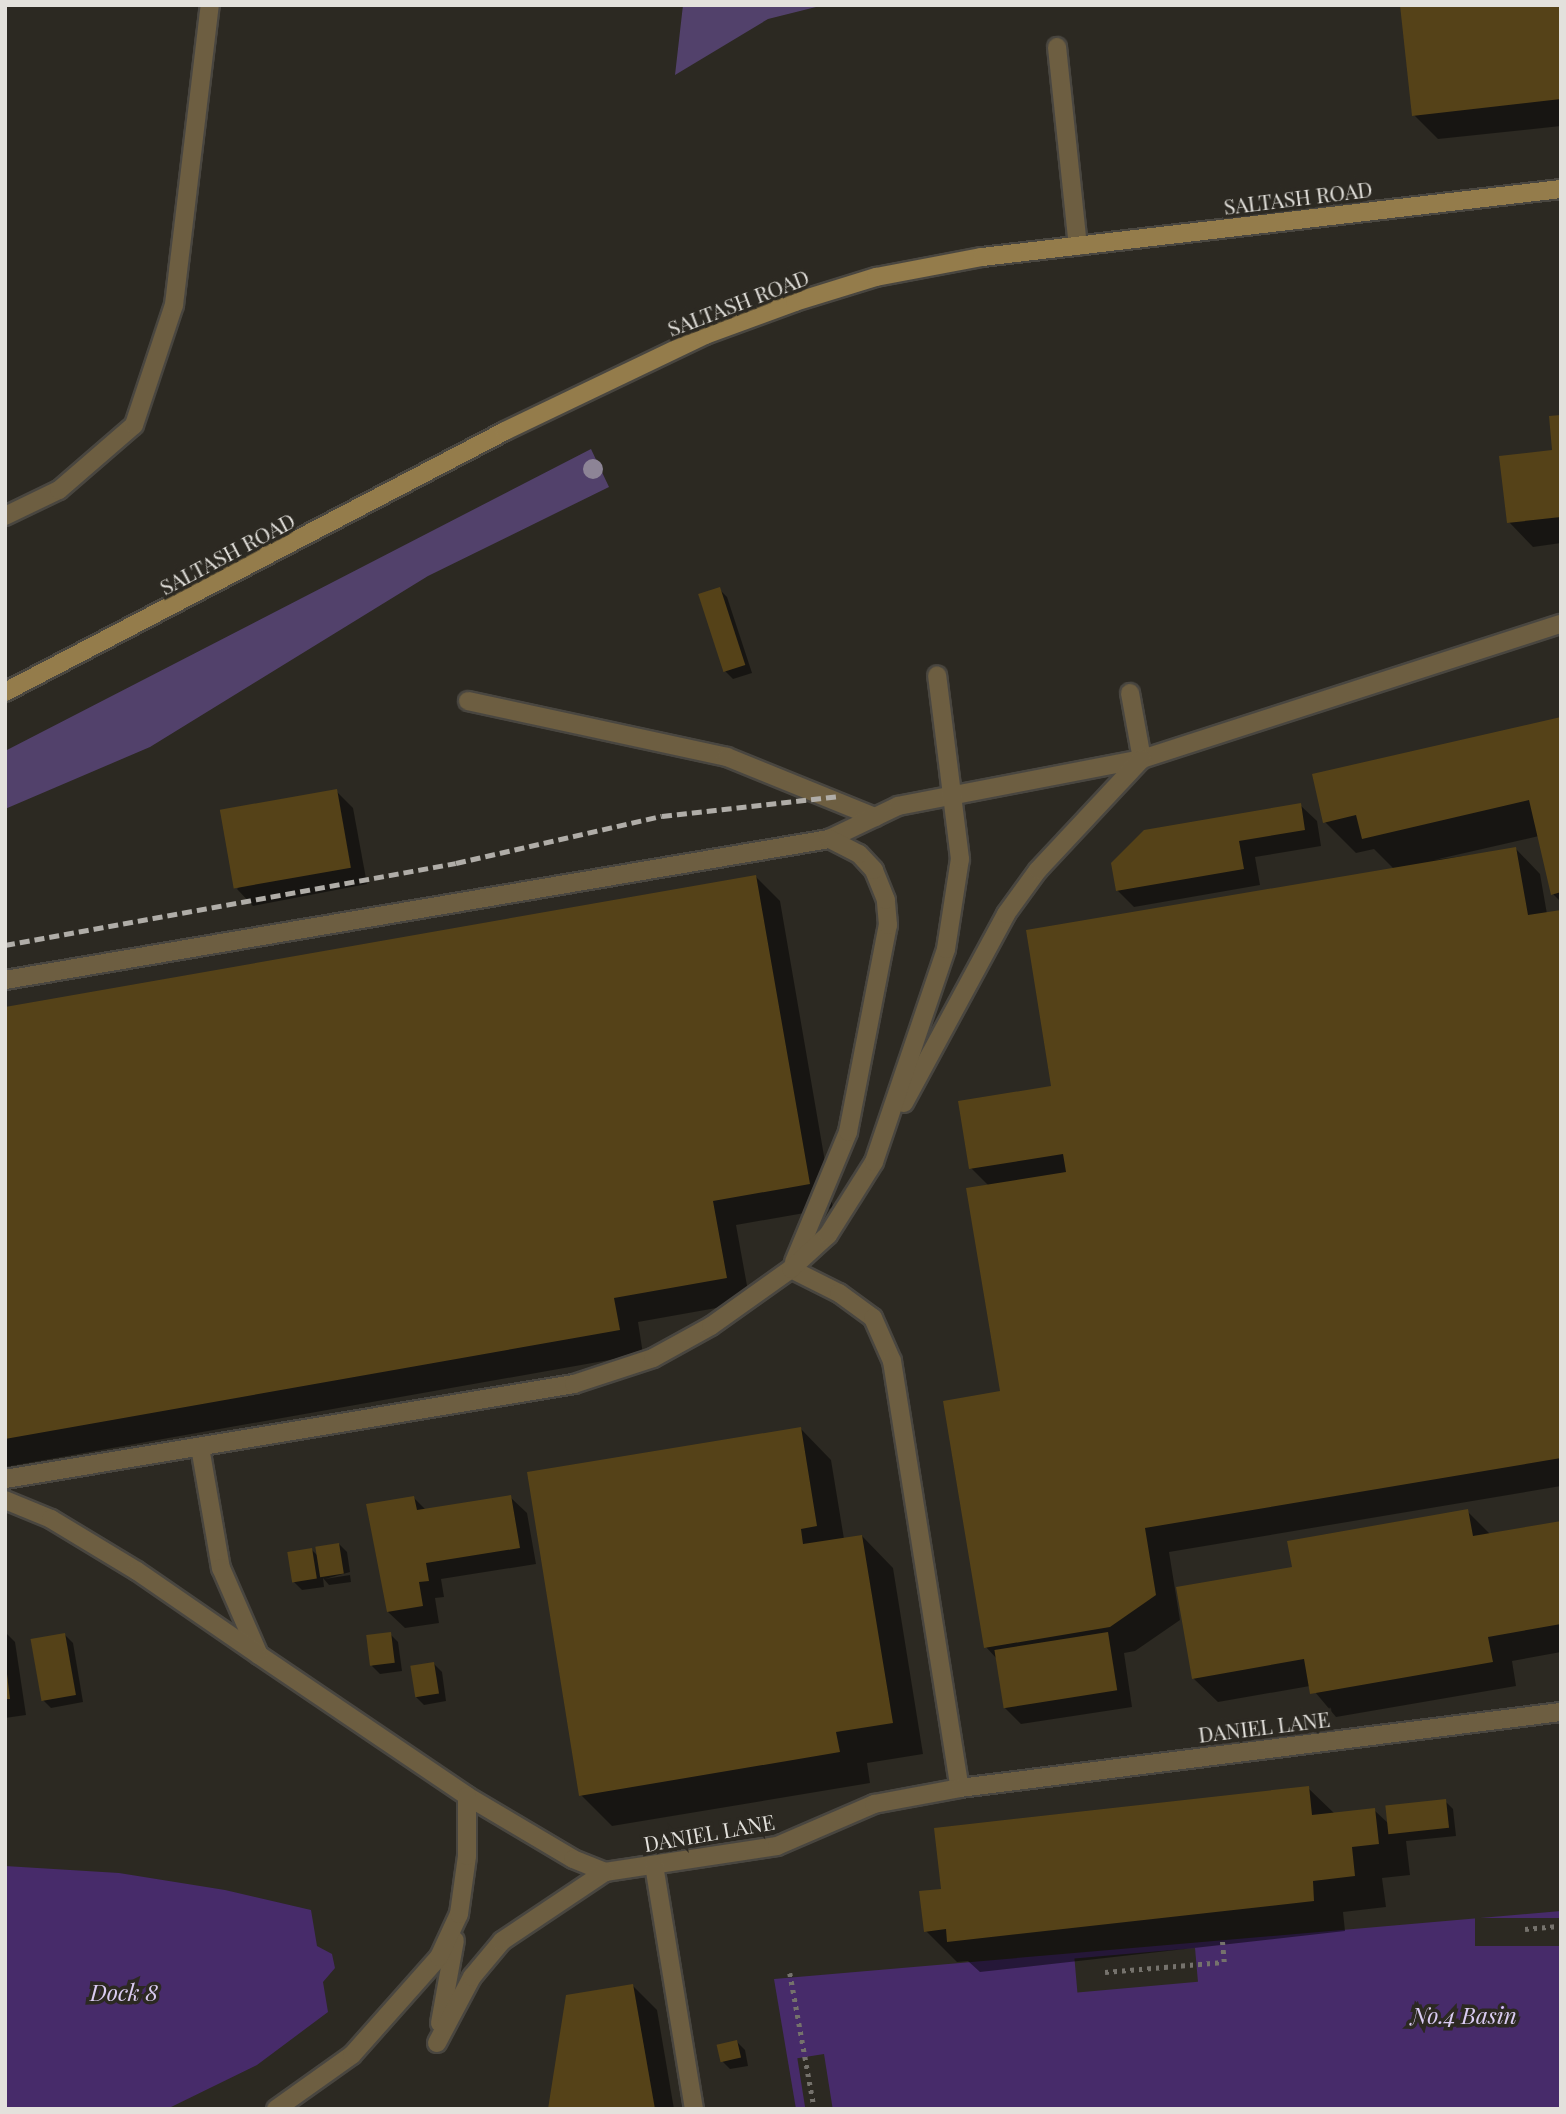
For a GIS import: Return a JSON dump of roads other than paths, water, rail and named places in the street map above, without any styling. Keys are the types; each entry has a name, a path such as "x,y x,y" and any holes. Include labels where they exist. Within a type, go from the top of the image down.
{"main road":[{"name":"SALTASH ROAD","path":"5,692 505,431 705,335 876,277 982,257 1561,189"}],"lane":[{"path":"5,516 59,490 134,425 174,305 210,5"},
{"path":"1057,47 1078,246"},
{"path":"5,980 829,839 898,806 1142,759 1561,624"},
{"path":"874,1163 949,936 960,859 937,675"},
{"path":"1130,693 1142,759"},
{"path":"468,701 727,757 874,817"},
{"path":"5,1479 574,1384 616,1372 711,1326 792,1269 828,1235 874,1163 1006,914 1038,870 1142,759"},
{"path":"792,1269 848,1132 888,925 886,900 874,870 859,855 829,839"},
{"path":"792,1269 839,1293 873,1318 892,1361 960,1788"},
{"path":"200,1447 221,1568 259,1655"},
{"path":"5,1500 51,1519 138,1571 467,1796 573,1859 605,1872"},
{"name":"DANIEL LANE","path":"605,1872 777,1846 874,1804 960,1788 1561,1712"},
{"path":"467,1796 467,1856 437,2043 472,1977 502,1941 605,1872"},
{"path":"654,1865 694,2109"},
{"path":"276,2109 352,2055 439,1957 459,1914"}],"water":[{"name":"Dock 8","path":"5,1866 119,1873 225,1890 311,1910 317,1946 332,1954 335,1968 323,1982 328,2012 257,2065 167,2109 5,2109"},
{"name":"No.4 Basin","path":"1561,1911 1561,2109 796,2109 774,1979"}],"railway":[{"path":"5,945 456,863 662,816 840,796"}]}
